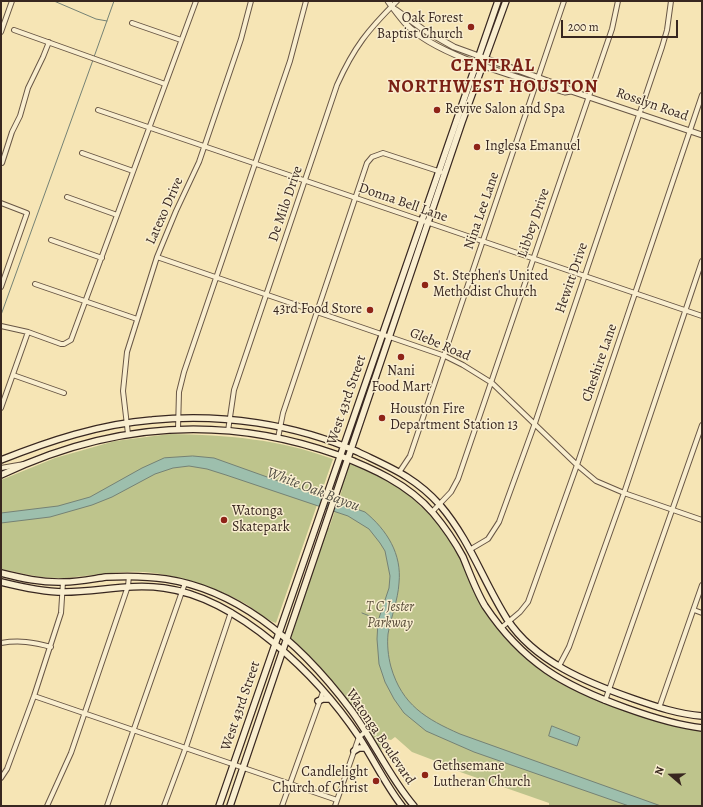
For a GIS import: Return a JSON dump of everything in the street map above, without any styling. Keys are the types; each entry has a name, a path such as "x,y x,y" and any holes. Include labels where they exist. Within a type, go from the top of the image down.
{"main road":[{"name":"West 43rd Street","path":"219,806 438,171 459,121 480,61 498,1"},
{"name":"West 43rd Street","path":"480,61 506,1"},
{"name":"West 43rd Street","path":"230,806 348,459 350,449 365,409 373,381 445,174 459,121"},
{"path":"402,278 409,280"},
{"path":"367,379 373,381"},
{"path":"357,408 365,409"},
{"path":"1,460 77,434 151,420 178,418 229,419 280,427 350,449 400,471 421,486 440,505 471,549 491,592 509,622 541,653 575,675 609,690 659,708 702,716"},
{"path":"1,475 25,464 66,449 128,434 178,429 228,431 278,438 340,456 393,480 432,512 462,556 484,604 501,628 517,646 541,667 572,687 605,700 671,723 702,728"},
{"path":"306,553 315,556"},
{"name":"Watonga Boulevard","path":"1,573 38,581 63,582 129,576 148,577 185,583 221,596 250,611 279,633 309,661 330,684 351,710 389,771 414,806"},
{"name":"Watonga Boulevard","path":"1,582 64,592 128,586 163,587 182,591 210,601 231,612 247,621 283,651 330,699 359,737 390,790 402,806"},
{"path":"318,702 323,699 330,699"},
{"path":"253,709 262,712"},
{"path":"354,751 359,748 365,748"}],"street":[{"path":"1,32 12,1"},
{"path":"2,327 28,332 61,344 68,342 73,336 196,1"},
{"name":"Latexo Drive","path":"128,434 124,391 127,352 157,257 203,148 241,39 251,1"},
{"path":"178,429 179,392 184,372 290,61 306,1"},
{"name":"Rosslyn Road","path":"388,1 422,33 454,47 480,61 640,113 702,135"},
{"name":"De Milo Drive","path":"228,431 234,390 337,85 346,65 369,28 394,8 397,1"},
{"name":"Nina Lee Lane","path":"400,471 410,456 445,356 539,80 564,1"},
{"name":"Libbey Drive","path":"432,512 440,505 455,486 492,383 612,29 618,1"},
{"name":"Hewitt Drive","path":"471,549 488,539 499,522 535,423 640,113 667,30 671,1"},
{"path":"132,23 181,40"},
{"path":"14,30 165,84"},
{"path":"2,163 12,132 20,116 28,88 43,57 48,42"},
{"name":"Cheshire Lane","path":"501,628 509,622 528,602 577,465 702,95"},
{"name":"Donna Bell Lane","path":"98,110 203,148 702,316"},
{"path":"82,153 133,171"},
{"path":"278,438 283,413 367,163 378,154 391,154 445,174"},
{"path":"66,197 117,215"},
{"path":"1,203 27,213 1,287"},
{"path":"51,240 102,258"},
{"name":"Glebe Road","path":"157,257 445,356 492,383 577,465 596,481 672,511 702,520"},
{"path":"560,666 569,647 624,493 702,261"},
{"path":"35,284 137,319"},
{"path":"1,408 28,332"},
{"path":"12,375 64,393"},
{"path":"605,700 702,425"},
{"path":"1,468 25,464"},
{"path":"47,806 71,753 128,586 129,576"},
{"path":"1,778 7,768 51,647 61,613 64,592 63,582"},
{"path":"107,806 135,730 185,583"},
{"path":"659,708 702,586"},
{"path":"694,610 702,614"},
{"path":"164,806 186,747 231,612"},
{"path":"1,643 20,641 33,642 51,647"},
{"path":"282,806 318,702 323,692"},
{"path":"34,696 337,800"},
{"path":"335,806 359,737 365,732"}],"green space":[{"path":"170,434 253,439 313,452 333,459 276,623 264,617 246,604 224,593 202,584 166,575 132,572 48,578 1,569 1,480 55,458 115,441"},
{"name":"T C Jester Parkway","path":"350,464 366,469 387,479 408,494 433,518 454,546 477,596 538,667 561,684 600,701 702,729 702,806 549,806 549,803 443,766 442,768 433,760 412,752 395,737 391,740 387,739 380,751 366,728 291,638 327,527 329,528 342,490 340,489"}],"shaded area":[{"path":"193,456 214,458 365,512 373,519 391,543 398,562 399,583 388,634 388,650 391,667 396,680 409,701 426,716 436,723 460,734 661,806 629,806 474,752 426,731 404,713 394,699 385,682 379,664 377,639 378,621 389,588 390,576 385,551 369,529 348,516 207,469 189,466 173,468 155,474 112,497 92,505 50,517 1,523 1,513 58,506 90,497 142,468 164,458"},
{"path":"552,726 580,737 577,746 549,736"}],"waterway":[{"path":"54,1 96,19 107,21"},
{"path":"94,57 114,1"},
{"path":"1,315 93,60"},
{"path":"362,613 380,620"}],"place":[{"name":"Oak Forest Baptist Church","path":"471,27"},
{"name":"Revive Salon and Spa","path":"437,110"},
{"name":"Inglesa Emanuel","path":"477,147"},
{"name":"St. Stephen's United Methodist Church","path":"425,285"},
{"name":"43rd Food Store","path":"370,310"},
{"name":"Nani Food Mart","path":"401,357"},
{"name":"Houston Fire Department Station 13","path":"382,418"},
{"name":"Watonga Skatepark","path":"224,520"},
{"name":"Gethsemane Lutheran Church","path":"425,775"},
{"name":"Candlelight Church of Christ","path":"376,781"}],"district":[{"name":"CENTRAL NORTHWEST HOUSTON","path":"493,77"}],"water label":[{"name":"White Oak Bayou","path":"313,490"}]}
